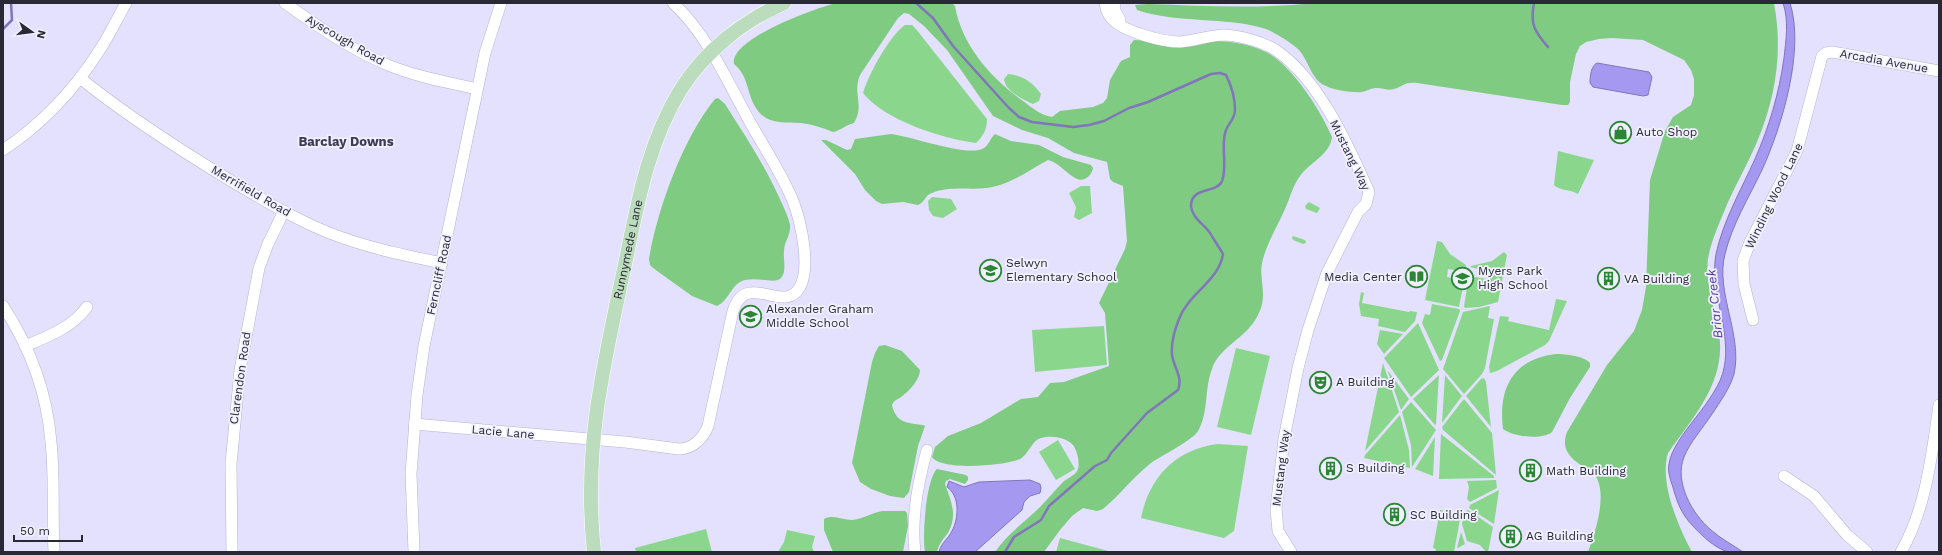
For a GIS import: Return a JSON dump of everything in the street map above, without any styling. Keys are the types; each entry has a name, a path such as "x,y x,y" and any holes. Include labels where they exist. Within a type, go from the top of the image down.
{"main road":[{"name":"Runnymede Lane","path":"594,552 591,501 593,439 601,377 638,199 654,144 674,101 690,77 711,52 750,21 784,3"}],"street":[{"path":"3,150 44,118 80,78 99,52 126,3"},
{"name":"Ayscough Road","path":"286,3 353,46 388,64 421,76 477,89"},
{"name":"Ferncliff Road","path":"414,552 411,496 414,424 424,346 477,89 489,38 501,3"},
{"path":"673,3 694,26 711,52"},
{"path":"1105,3 1113,20 1131,30"},
{"path":"1115,3 1114,9 1117,16 1131,30"},
{"name":"Mustang Way","path":"1131,30 1160,39 1180,42 1218,35 1232,36 1262,44 1276,50 1306,78 1324,103 1369,192 1370,196 1366,204 1358,212 1327,273 1308,330 1297,374 1284,440 1276,514 1279,533 1291,552"},
{"name":"Lacie Lane","path":"414,424 593,439 678,449 687,448 696,443 705,434 734,308 743,294 754,292 783,297 794,293 801,285 804,259 801,231 792,200 711,52"},
{"name":"Arcadia Avenue","path":"1828,52 1939,71"},
{"name":"Winding Wood Lane","path":"1753,320 1744,284 1743,261 1750,242 1797,151 1810,109 1820,61 1822,56 1828,52"},
{"name":"Merrifield Road","path":"80,78 114,105 171,144 284,211 312,225 372,247 442,263"},
{"name":"Clarendon Road","path":"232,552 231,464 240,370 259,268 268,244 284,211"},
{"path":"3,306 25,346 41,384 49,420 52,462 54,552"},
{"path":"25,346 63,328 78,317 87,307"},
{"path":"1901,552 1934,470 1939,405"},
{"path":"915,552 915,517 927,450"},
{"path":"1784,476 1814,496 1847,535 1867,552"}],"green space":[{"path":"836,3 952,3 955,6 959,21 971,48 989,71 1011,92 1030,106 1040,113 1052,117 1060,111 1093,107 1103,103 1107,98 1110,80 1121,61 1130,57 1130,45 1134,40 1216,41 1254,47 1276,58 1286,67 1313,102 1332,137 1328,149 1304,171 1293,187 1263,259 1261,274 1263,301 1261,309 1257,317 1246,331 1226,348 1215,361 1208,384 1204,416 1198,431 1190,439 1151,463 1103,509 1097,511 1083,508 1072,516 1044,552 995,552 1016,528 1040,507 1063,482 1073,476 1077,471 1079,465 1078,458 1073,445 1070,442 1058,437 1041,438 1035,441 1026,454 1020,459 1002,464 960,466 938,461 932,457 935,447 948,436 981,423 1021,399 1038,397 1050,383 1064,382 1109,366 1105,313 1099,303 1125,249 1127,241 1123,186 1113,182 1110,179 1107,162 1074,153 1048,138 1022,130 993,116 947,50 924,26 909,14 904,13 898,18 860,75 857,88 859,105 854,123 833,132 809,124 776,122 765,117 756,108 745,79 734,64 736,54 745,45 759,35 776,26 811,11"},
{"path":"1315,3 1774,3 1777,21 1778,56 1769,108 1757,142 1719,223 1711,245 1708,259 1707,268 1709,285 1718,328 1720,346 1719,363 1714,380 1707,395 1699,410 1668,453 1666,465 1666,477 1671,504 1681,530 1692,552 1588,552 1597,524 1601,502 1600,491 1594,474 1578,463 1568,453 1565,445 1567,432 1607,365 1634,331 1642,310 1646,287 1650,180 1665,131 1673,117 1691,105 1694,95 1694,79 1691,70 1684,60 1643,40 1612,38 1586,42 1580,46 1576,54 1570,82 1570,102 1568,105 1417,83 1406,84 1392,90 1372,88 1362,92 1349,92 1333,89 1321,83 1314,75 1299,50 1283,38 1266,29 1234,23 1169,17 1137,10 1135,5 1273,6"},
{"path":"905,25 912,25 916,29 987,119 984,132 976,143 931,133 899,120 873,103 863,93 886,46"},
{"path":"1008,74 1019,76 1031,83 1041,94 1039,101 1033,104 1011,91 1007,87 1004,79"},
{"path":"718,98 725,104 754,149 785,211 790,229 784,248 784,272 781,278 774,281 751,279 740,282 724,301 717,306 692,296 653,268 650,265 649,259 658,219 682,154 703,115 715,99"},
{"path":"891,134 939,146 977,150 986,147 995,134 1011,141 1039,145 1063,157 1091,165 1093,168 1088,177 1080,180 1073,177 1052,161 1048,160 1019,177 1003,184 980,189 952,189 939,191 930,194 918,205 903,202 882,204 876,201 865,190 855,174 821,140 826,140 847,150 851,149 855,139"},
{"path":"1558,151 1594,160 1578,194 1554,185"},
{"path":"1081,186 1090,186 1092,213 1079,220 1074,217 1076,207 1069,193"},
{"path":"932,197 951,199 957,209 943,218 933,216 929,210 928,201"},
{"path":"1309,202 1320,208 1317,213 1306,209 1305,206"},
{"path":"1293,236 1305,240 1306,243 1303,244 1293,240"},
{"path":"1437,241 1442,242 1450,254 1466,265 1465,272 1448,269 1447,277 1464,281 1459,307 1425,300"},
{"path":"1504,252 1507,255 1498,302 1479,307 1465,308 1464,306 1469,276 1487,279 1488,271 1470,267 1492,261"},
{"path":"1361,292 1364,293 1362,303 1409,312 1417,312 1415,321 1405,332 1378,326 1379,319 1361,316 1359,304"},
{"path":"1556,299 1567,301 1549,341 1545,345 1497,371 1490,373 1489,367 1500,316 1509,317 1508,321 1549,330"},
{"path":"1432,304 1459,309 1460,311 1442,360 1440,361 1422,323 1425,314 1430,315"},
{"path":"1490,306 1488,318 1494,319 1485,368 1482,374 1464,394 1443,369 1463,312"},
{"path":"1418,323 1439,370 1411,397 1384,358"},
{"path":"1104,326 1107,365 1035,372 1032,330"},
{"path":"1380,330 1403,334 1384,354 1377,344"},
{"path":"885,345 902,351 920,370 920,374 914,385 892,405 899,419 907,423 925,426 918,446 909,492 904,498 890,496 871,489 860,482 852,463 872,362 879,346"},
{"path":"1236,348 1270,356 1251,435 1217,427"},
{"path":"1556,354 1579,357 1590,363 1590,367 1570,398 1552,432 1535,437 1521,436 1503,429 1503,401 1506,389 1512,378 1519,369 1529,362 1541,357"},
{"path":"1383,363 1399,412 1365,451"},
{"path":"1388,372 1409,399 1401,410"},
{"path":"1439,375 1436,424 1435,425 1413,399"},
{"path":"1445,375 1462,396 1442,423"},
{"path":"1484,378 1486,382 1491,427 1466,396 1481,379"},
{"path":"1464,399 1492,433 1496,475 1443,430 1442,427"},
{"path":"1411,402 1436,430 1412,467 1411,445 1402,412"},
{"path":"1400,415 1409,450 1410,468 1364,458 1365,455"},
{"path":"1441,434 1494,476 1494,478 1439,479"},
{"path":"1435,437 1433,476 1415,469"},
{"path":"1058,440 1075,469 1056,480 1039,452"},
{"path":"1218,444 1248,446 1234,531 1224,538 1141,518 1150,490 1167,468 1177,459 1189,452"},
{"path":"937,469 966,475 968,480 965,484 950,479 946,481 945,484 952,508 953,520 948,533 940,544 937,552 925,552 924,534 926,509 930,484"},
{"path":"1496,480 1497,488 1470,502 1467,499 1469,487 1467,481"},
{"path":"1499,490 1494,524 1469,508 1470,505"},
{"path":"1440,510 1461,514 1454,552 1435,552 1436,549 1433,548"},
{"path":"1468,510 1493,527 1488,552 1486,552 1480,545 1467,541 1462,524 1464,512"},
{"path":"882,511 905,511 907,513 908,526 903,552 833,552 824,530 824,519 834,517 852,520"},
{"path":"706,529 712,552 636,552 635,548"},
{"path":"787,530 815,536 812,547 814,552 778,552 784,542"},
{"path":"1461,532 1465,544 1457,548"},
{"path":"1060,538 1112,552 1056,552"}],"shaded area":[{"path":"1783,3 1790,3 1794,22 1795,43 1789,88 1784,110 1770,152 1732,232 1725,254 1723,268 1723,283 1735,344 1736,359 1734,374 1721,400 1684,457 1681,477 1687,497 1697,515 1715,533 1743,552 1730,552 1718,548 1697,530 1686,518 1677,501 1670,478 1669,464 1672,453 1678,441 1713,393 1724,368 1726,354 1723,326 1715,282 1716,254 1723,230 1760,147 1776,97 1782,71 1786,37 1786,17"},
{"path":"1597,63 1649,72 1652,77 1648,95 1643,96 1593,87 1590,83 1591,74 1593,66"},
{"path":"1030,480 1040,484 1040,493 1030,496 1024,502 1022,510 975,552 939,552 941,546 952,531 957,514 956,501 951,491 947,487 949,481 964,487 979,482"}],"waterway":[{"path":"3,29 12,20 11,3"},
{"path":"916,3 933,18 953,46 1008,107 1019,117 1032,122 1073,127 1089,125 1104,121 1129,108 1148,102 1211,74 1220,73 1226,75 1234,101 1234,116 1224,136 1224,175 1222,181 1215,188 1195,195 1192,200 1191,206 1194,214 1208,230 1223,254 1216,272 1183,310 1178,323 1172,346 1173,360 1179,377 1178,390 1147,413 1111,453 1107,460 1095,466 1049,506 1041,520 1014,537 1005,552"},
{"path":"1534,3 1534,27 1536,32 1548,47"}],"place":[{"name":"Auto Shop","path":"1621,132"},
{"name":"Selwyn Elementary School","path":"991,270"},
{"name":"Media Center","path":"1417,277"},
{"name":"Myers Park High School","path":"1462,278"},
{"name":"VA Building","path":"1609,279"},
{"name":"Alexander Graham Middle School","path":"751,316"},
{"name":"A Building","path":"1320,382"},
{"name":"S Building","path":"1331,468"},
{"name":"Math Building","path":"1531,471"},
{"name":"SC Building","path":"1395,515"},
{"name":"AG Building","path":"1511,536"}],"district":[{"name":"Barclay Downs","path":"346,141"}],"water label":[{"name":"Briar Creek","path":"1714,304"}]}
